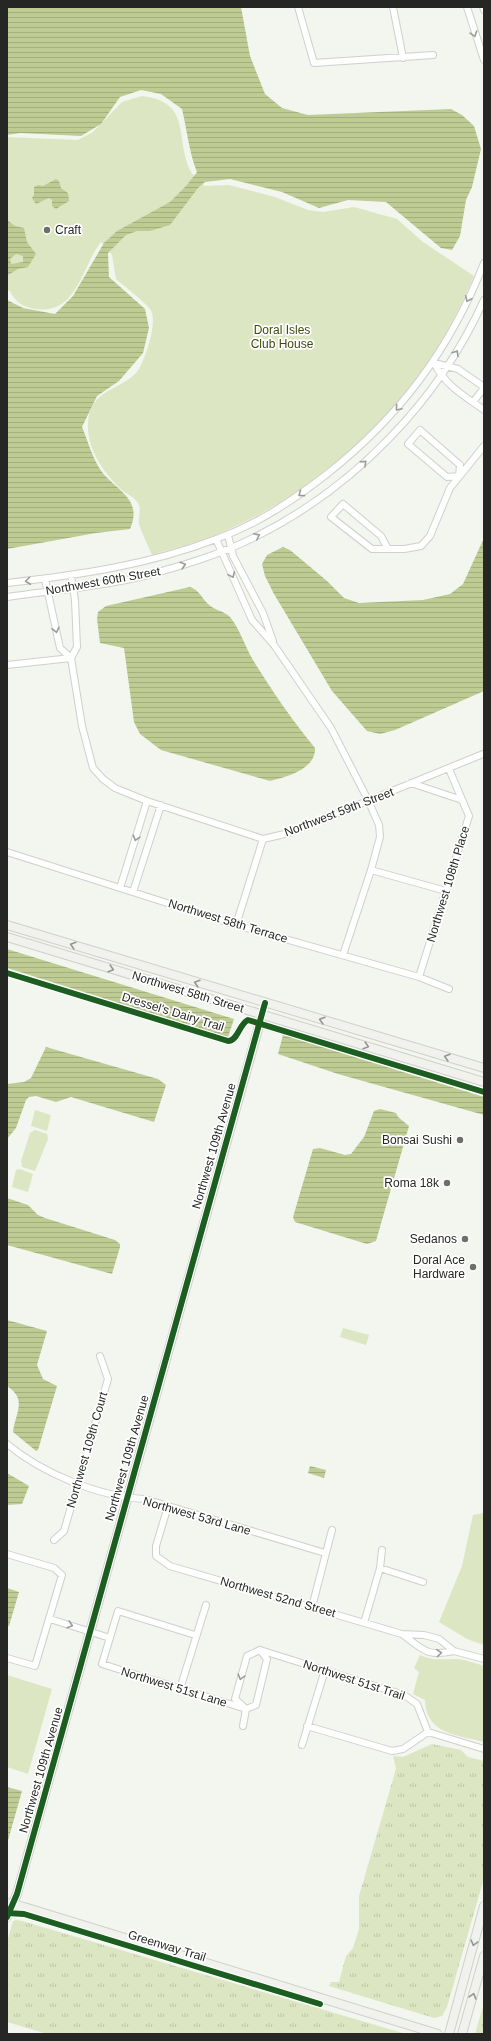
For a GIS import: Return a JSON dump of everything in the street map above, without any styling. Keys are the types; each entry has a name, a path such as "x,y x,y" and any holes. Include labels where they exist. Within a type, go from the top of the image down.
{"street":[{"path":"298,7 314,63 433,56"},
{"path":"393,7 403,58"},
{"path":"467,7 484,60"},
{"name":"Northwest 60th Street","path":"7,583 45,579 144,562 228,535 283,507 358,449 397,410 434,363 462,312 484,263"},
{"name":"Northwest 60th Street","path":"7,597 74,588 143,576 231,548 252,539 296,514 348,477 388,440 447,366 466,336 484,300"},
{"path":"434,363 458,369 484,388 473,402"},
{"path":"434,363 440,376 447,384 484,410"},
{"path":"420,430 460,465 459,476 447,477 408,444 420,430"},
{"path":"388,549 381,536 343,504 331,517 368,548 375,550 412,548 425,543 430,536 445,498 459,476 484,446"},
{"path":"228,535 233,556 263,613 274,645"},
{"path":"216,539 252,620 274,645 331,728 368,800 379,825 380,837 371,870 343,955"},
{"path":"71,575 74,588 77,647 71,658 82,726 93,768 103,779 115,788 147,801 263,839 236,924"},
{"path":"45,579 60,648 71,658"},
{"path":"7,665 71,658"},
{"name":"Northwest 59th Street","path":"263,839 289,833 483,754"},
{"name":"Northwest 108th Place","path":"419,977 469,816 449,769"},
{"path":"411,783 462,800"},
{"path":"120,888 147,801"},
{"path":"134,892 161,805"},
{"name":"Northwest 58th Terrace","path":"7,852 236,924 419,977 449,989"},
{"path":"371,870 446,891"},
{"name":"Northwest 58th Street","path":"7,925 484,1068"},
{"name":"Northwest 58th Street","path":"7,937 484,1082"},
{"name":"Northwest 109th Avenue","path":"7,1917 9,1903 17,1894 265,1003"},
{"name":"Northwest 109th Court","path":"54,1540 64,1531 108,1379 100,1356"},
{"name":"Northwest 53rd Lane","path":"7,1444 25,1459 78,1484 128,1498 145,1499 325,1553"},
{"name":"Northwest 52nd Street","path":"168,1506 156,1546 156,1556 170,1566 402,1634 425,1635 439,1639 454,1651"},
{"path":"312,1607 332,1530"},
{"path":"364,1623 380,1568 382,1550"},
{"path":"7,1554 54,1568 62,1575 35,1666 7,1658"},
{"path":"380,1568 423,1582"},
{"path":"180,1689 195,1635 206,1605"},
{"path":"50,1619 110,1638 118,1611 195,1635"},
{"name":"Northwest 52nd Street","path":"402,1634 432,1654 454,1651 484,1659"},
{"path":"421,1648 425,1635"},
{"name":"Northwest 51st Lane","path":"110,1638 102,1664 246,1709"},
{"path":"260,1650 267,1659 256,1705 246,1709 235,1699 246,1656 260,1650"},
{"name":"Northwest 51st Trail","path":"260,1650 404,1695 417,1704 428,1732"},
{"path":"302,1745 325,1670"},
{"path":"243,1726 246,1709"},
{"path":"307,1726 392,1750 402,1749 428,1732 484,1749"},
{"path":"9,1903 438,2034"},
{"path":"449,2034 484,1906"},
{"path":"462,2034 484,1956"}],"green space":[{"name":"Doral Isles Club House","path":"142,96 158,100 168,105 175,113 179,123 190,170 205,186 229,185 275,197 308,210 323,212 354,207 397,219 423,242 474,276 448,330 416,379 391,409 363,438 333,465 301,489 267,510 232,528 196,542 152,555 139,524 140,508 138,503 135,499 122,490 103,469 90,443 88,434 90,412 99,397 130,378 137,372 144,359 152,331 153,322 150,309 116,279 112,255 101,242 94,252 77,287 70,297 61,304 50,309 31,308 20,304 10,291 7,290 7,137 78,140 93,132 122,102"},
{"path":"35,1110 51,1115 47,1131 31,1126"},
{"path":"35,1130 47,1134 48,1139 35,1171 22,1167 21,1161 30,1133"},
{"path":"20,1169 33,1174 28,1192 12,1187 16,1170"},
{"path":"343,1328 369,1335 366,1345 340,1337"},
{"path":"484,1513 484,1645 467,1639 439,1622 462,1566 473,1515"},
{"path":"420,1655 434,1659 460,1659 484,1666 484,1742 454,1735 437,1726 431,1720 427,1711 425,1700 413,1694 419,1672 414,1668"},
{"path":"7,1675 52,1689 28,1774 7,1767"},
{"path":"432,1744 461,1750 468,1757 484,1761 484,1878 447,2007 442,2016 434,2018 329,1986 331,1982 339,1982 346,1956 353,1948 359,1929 359,1896 396,1769 393,1756 403,1757"},
{"path":"16,1920 406,2034 47,2034 7,2022 7,1942 13,1921"},
{"path":"484,2003 484,2034 475,2034"}],"shaded area":[{"path":"7,7 241,7 250,56 265,94 282,108 308,115 451,109 462,115 474,126 481,149 472,187 466,200 460,236 452,250 441,248 386,202 348,200 319,208 282,192 230,179 205,182 198,188 170,225 150,231 137,231 126,235 108,253 109,277 145,309 149,328 143,353 119,381 97,396 82,427 91,451 102,473 124,493 133,508 133,517 130,529 96,533 7,549 7,300 23,308 55,314 73,296 104,243 117,231 170,202 197,172 190,149 182,109 161,94 141,90 120,97 101,124 81,136 20,133 7,135"},
{"path":"56,179 59,181 61,188 68,193 69,201 56,209 52,206 52,200 49,198 36,204 32,198 34,195 34,187 38,185 43,186"},
{"path":"7,220 15,226 24,228 27,242 36,254 28,267 18,269 8,275","holes":["16,254 23,256 23,262 11,264 10,259"]},
{"path":"484,538 484,691 395,730 380,734 367,731 332,691 274,594 265,576 262,564 267,555 283,547 290,550 327,581 344,598 359,603 423,600 450,594 463,584"},
{"path":"190,587 198,592 210,606 230,617 237,627 253,660 315,748 314,755 306,767 292,774 270,781 161,750 140,734 134,722 124,648 100,643 97,619 98,612 106,606"},
{"path":"7,949 234,1019 228,1037 7,968"},
{"path":"283,1035 484,1097 484,1115 338,1074 278,1054"},
{"path":"46,1047 158,1079 166,1085 154,1122 71,1097 56,1102 36,1096 29,1097 26,1100 16,1128 7,1139 7,1084 24,1082 31,1078"},
{"path":"380,1109 396,1113 398,1117 409,1126 376,1241 367,1244 295,1222 293,1217 313,1149 320,1148 345,1155 351,1154 364,1137 374,1111"},
{"path":"7,1198 28,1205 38,1215 45,1218 115,1240 120,1244 120,1247 112,1274 7,1245"},
{"path":"7,1320 47,1331 37,1365 43,1379 57,1386 38,1450 36,1451 13,1432 19,1402 17,1396 7,1386"},
{"path":"310,1466 326,1470 324,1478 308,1473"},
{"path":"7,1473 29,1486 22,1504 7,1505"},
{"path":"7,1588 19,1592 9,1626 7,1626"},
{"path":"7,1787 22,1791 7,1844"}],"cycle path":[{"name":"Dressel's Dairy Trail","path":"7,973 228,1041 234,1038 242,1025 248,1020 484,1092"},
{"path":"7,1917 17,1894 265,1003"},
{"name":"Greenway Trail","path":"7,1913 24,1914 320,2004"}],"place":[{"name":"Craft","path":"47,230"},
{"name":"Bonsai Sushi","path":"460,1140"},
{"name":"Roma 18k","path":"447,1183"},
{"name":"Sedanos","path":"465,1239"},
{"name":"Doral Ace Hardware","path":"473,1267"}]}
